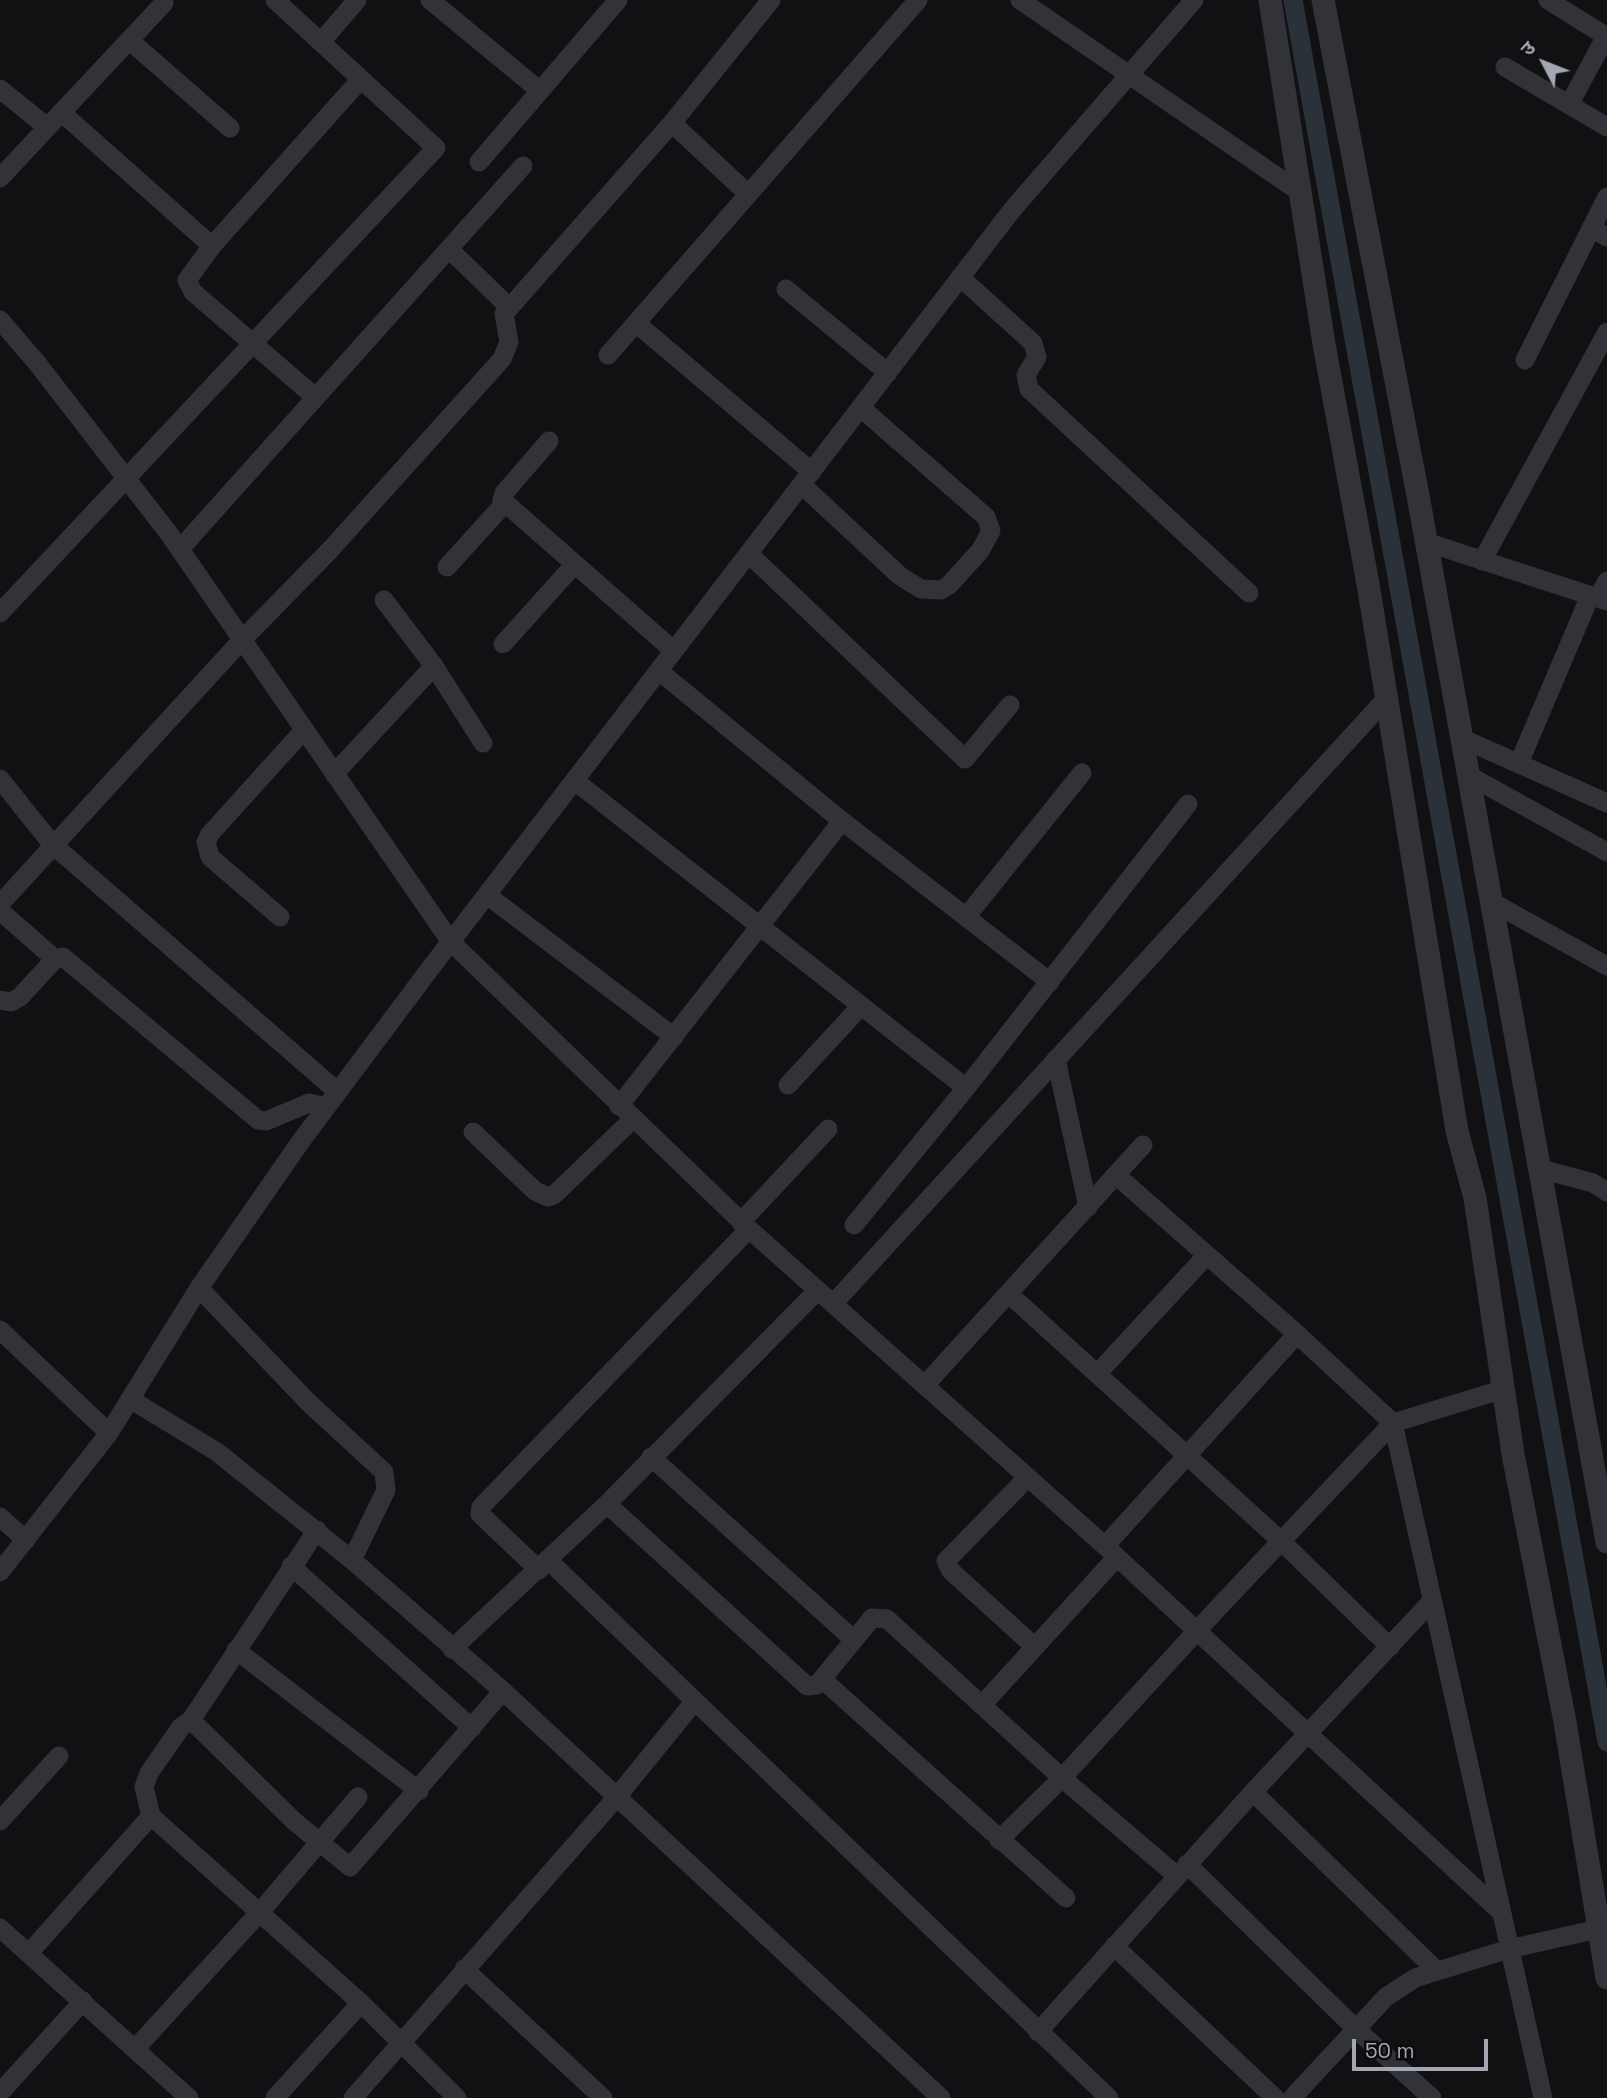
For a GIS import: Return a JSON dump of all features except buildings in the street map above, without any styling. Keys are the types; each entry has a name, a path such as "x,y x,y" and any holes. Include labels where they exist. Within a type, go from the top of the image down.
{"street":[{"path":"0,613 125,476 436,148 275,0"},
{"path":"321,42 357,0"},
{"path":"430,0 539,90"},
{"path":"479,162 618,0"},
{"path":"0,904 242,641 330,550 502,359 509,342 504,320 509,307 672,122 771,0"},
{"path":"608,355 918,0"},
{"path":"1020,0 1130,73 1301,193"},
{"path":"1270,0 1457,1131 1475,1198 1537,1590 1565,1722 1602,1928 1607,1978"},
{"path":"1323,0 1426,542 1537,1168 1600,1469 1607,1542"},
{"path":"1548,0 1607,37 1569,105"},
{"path":"0,1572 109,1433 199,1288 332,1099 451,942 1012,210 1191,1"},
{"path":"0,178 164,3"},
{"path":"129,40 230,128"},
{"path":"1506,67 1607,127"},
{"path":"315,397 250,344 188,285 189,275 361,79"},
{"path":"0,89 47,127"},
{"path":"61,112 212,247"},
{"path":"672,122 748,194"},
{"path":"180,549 523,166"},
{"path":"1525,359 1599,232 1607,197"},
{"path":"449,248 509,307"},
{"path":"960,277 1034,344 1037,357 1026,375 1029,389 1249,593"},
{"path":"786,289 888,373"},
{"path":"0,320 180,549 451,942 745,1226 1111,1552 1502,1912"},
{"path":"636,323 807,478 900,576 920,589 941,590 949,585 980,551 990,531 986,517 861,408"},
{"path":"1482,561 1600,360 1607,332"},
{"path":"549,442 504,493 502,500 674,651"},
{"path":"447,567 505,503"},
{"path":"1426,542 1482,561 1601,594 1519,763"},
{"path":"749,554 965,759 1010,705"},
{"path":"503,644 574,565"},
{"path":"384,600 434,666 483,743"},
{"path":"334,774 434,666"},
{"path":"659,671 842,821 1050,982"},
{"path":"833,1304 1385,700"},
{"path":"280,917 210,857 206,842 210,834 303,730"},
{"path":"1461,738 1607,803"},
{"path":"966,917 1082,773"},
{"path":"1468,775 1607,852"},
{"path":"0,779 52,845 332,1099"},
{"path":"575,781 966,1088"},
{"path":"853,1225 966,1088 1188,804"},
{"path":"473,1132 535,1191 548,1197 554,1195 626,1113 674,1037 842,821"},
{"path":"487,895 674,1037"},
{"path":"1490,901 1607,966"},
{"path":"0,911 55,959"},
{"path":"0,1000 11,1002 20,997 55,959 63,957 258,1120 266,1121 309,1103 332,1099"},
{"path":"788,1084 861,1006"},
{"path":"1056,1059 1088,1208"},
{"path":"828,1129 745,1226 481,1507 480,1514 544,1565 694,1702 1109,2098"},
{"path":"925,1385 1143,1145"},
{"path":"1537,1168 1593,1183 1607,1192"},
{"path":"1117,1176 1297,1334 1393,1423 1543,2098"},
{"path":"1097,1374 1207,1255"},
{"path":"199,1288 309,1402 384,1472 386,1490 352,1560"},
{"path":"452,1649 607,1504 817,1291"},
{"path":"1009,1294 1281,1541 1390,1647"},
{"path":"0,1329 109,1433"},
{"path":"982,1705 1035,1647 1187,1456 1297,1334"},
{"path":"999,1840 1062,1779 1393,1423 1504,1389"},
{"path":"130,1399 217,1452 352,1560 503,1691 941,2098"},
{"path":"651,1457 853,1639"},
{"path":"1028,1477 946,1561 951,1572 1035,1647"},
{"path":"607,1504 807,1686 813,1687 822,1679 872,1618 883,1617 1062,1779 1182,1870 1432,2098"},
{"path":"0,1517 26,1540"},
{"path":"317,1530 191,1720 181,1727 149,1773 144,1787 150,1816 361,2003 457,2098"},
{"path":"292,1566 472,1728"},
{"path":"1038,2032 1253,1791 1431,1602"},
{"path":"236,1650 419,1791"},
{"path":"822,1679 1066,1898"},
{"path":"191,1720 294,1821 350,1867 419,1791 503,1691"},
{"path":"354,2098 616,1798 694,1702"},
{"path":"1,1817 59,1756"},
{"path":"1253,1791 1435,1969"},
{"path":"135,2049 260,1912 358,1797"},
{"path":"29,1954 150,1816"},
{"path":"0,1928 189,2098"},
{"path":"1292,2098 1394,1990 1435,1969 1602,1928"},
{"path":"1114,1947 1275,2098"},
{"path":"464,1969 589,2094"},
{"path":"0,2093 83,2001"},
{"path":"275,2098 361,2003"}],"waterway":[{"path":"1293,0 1607,1742"}]}
